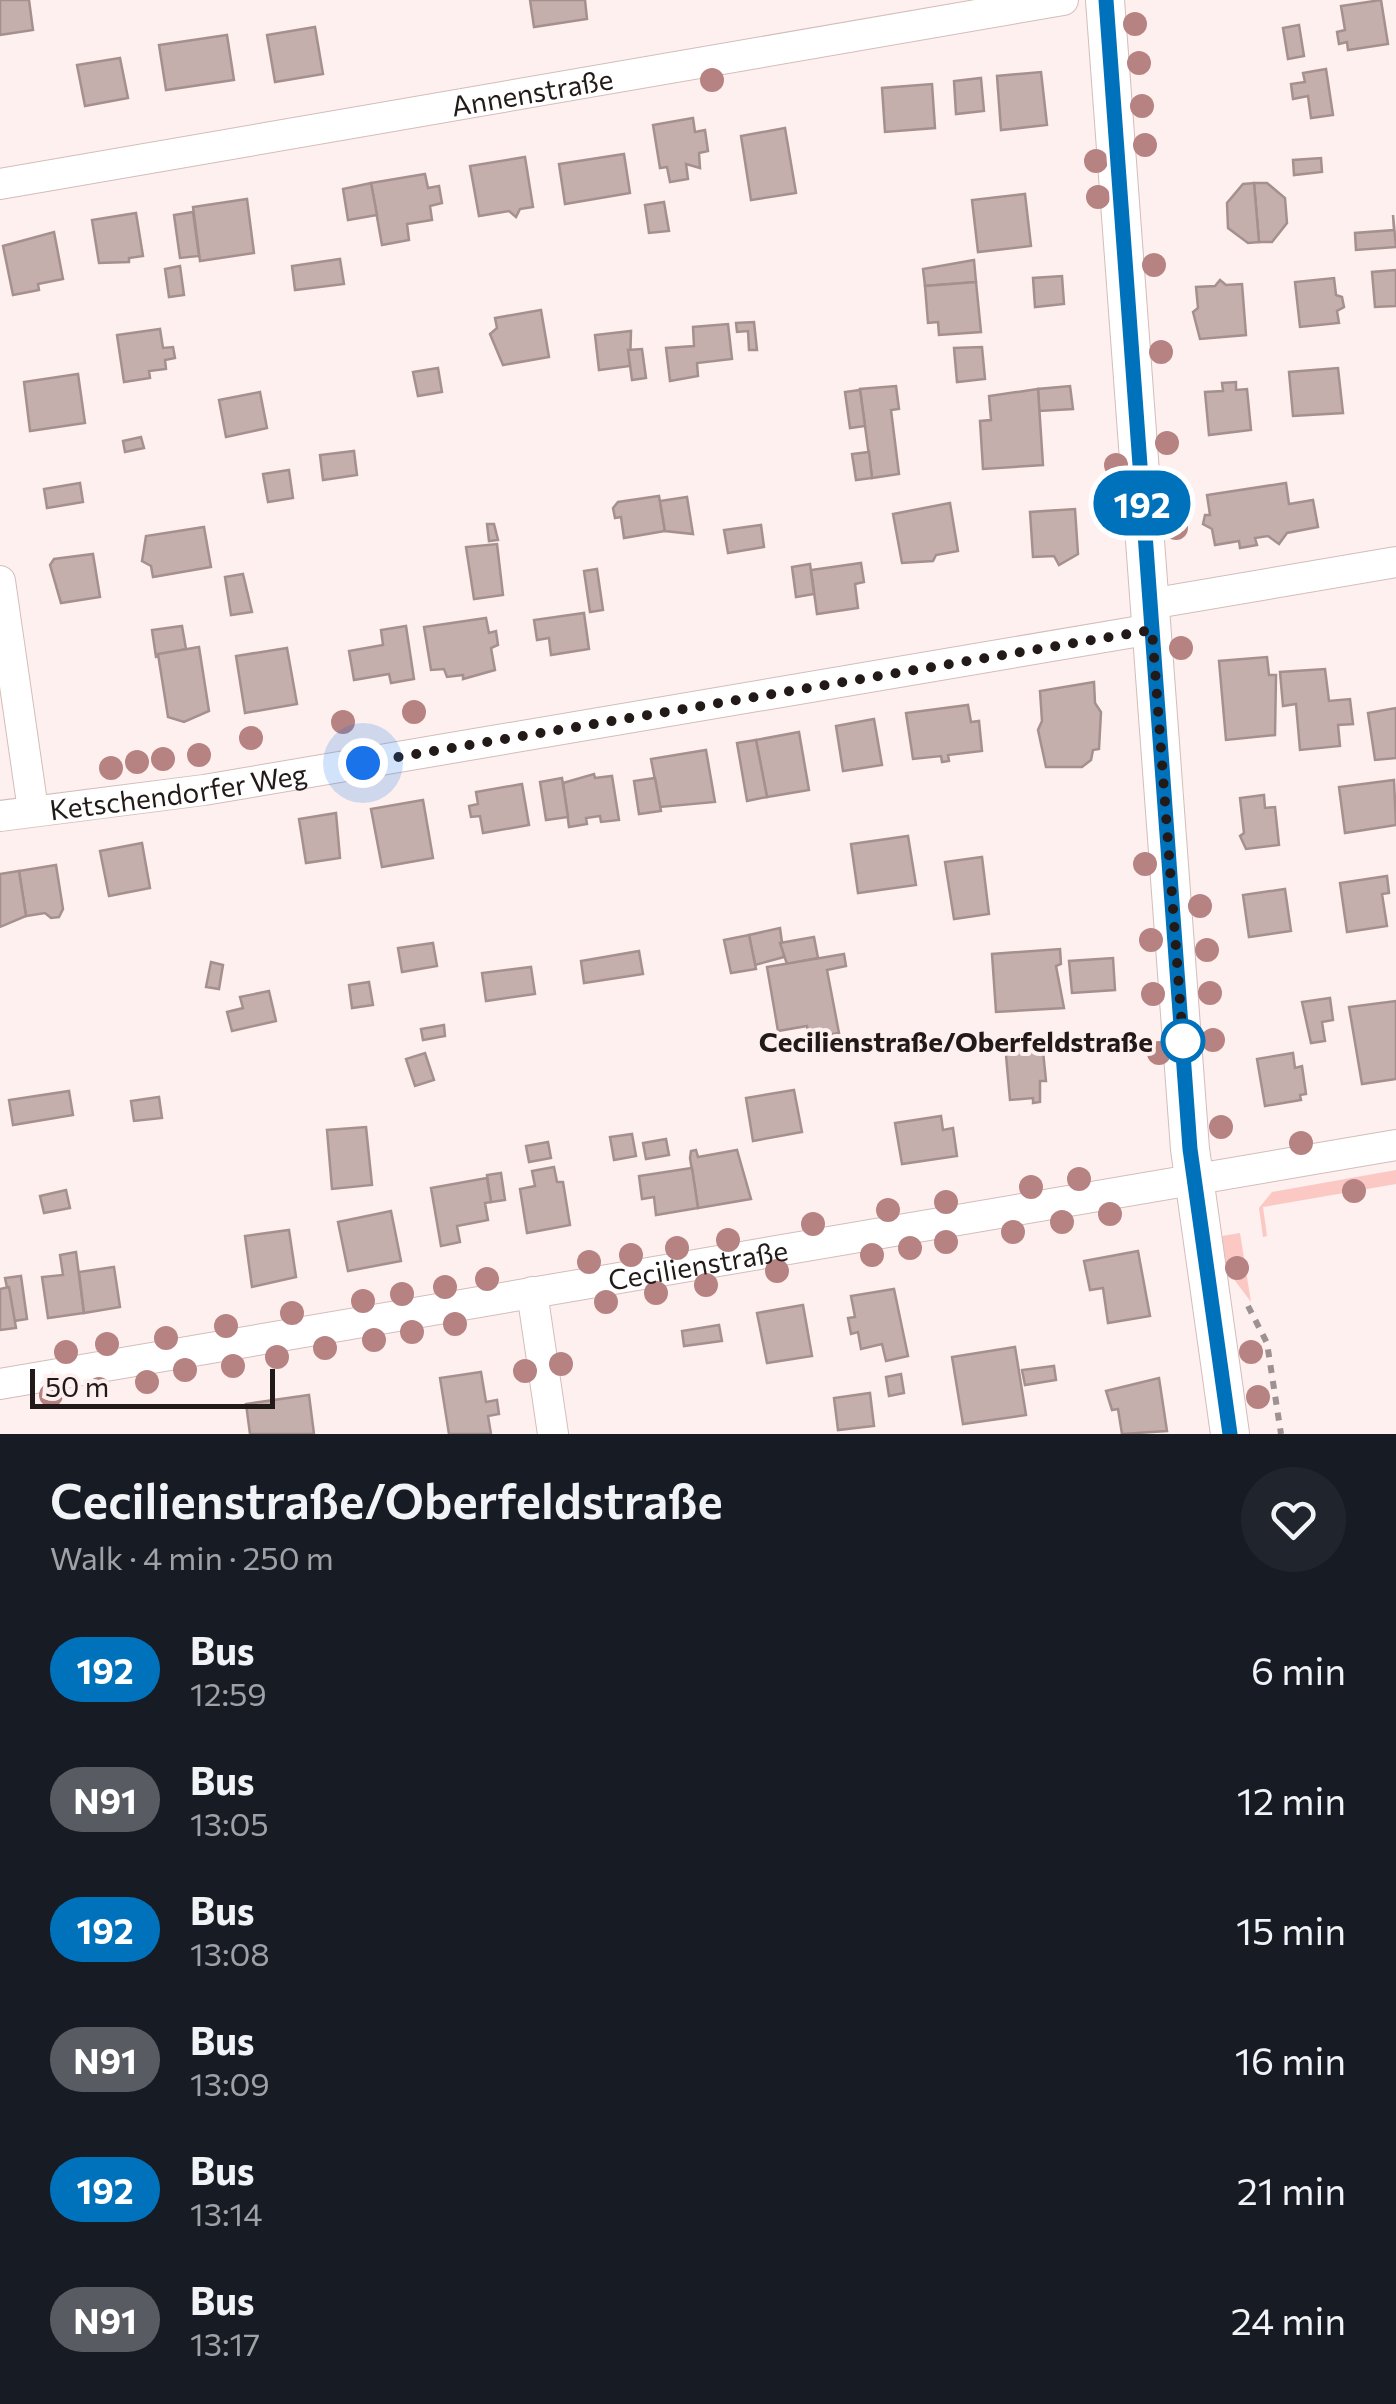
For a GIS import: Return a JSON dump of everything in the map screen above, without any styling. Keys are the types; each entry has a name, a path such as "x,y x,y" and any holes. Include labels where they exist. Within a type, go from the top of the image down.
{"street":[{"name":"Annenstraße","path":"0,184 1063,0"},
{"path":"1106,0 1194,1179 1230,1434"},
{"name":"Ketschendorfer Weg","path":"0,816 204,790 1151,617 1396,562"},
{"name":"Ketschendorfer Weg","path":"0,582 33,810"},
{"name":"Cecilienstraße","path":"0,1384 1396,1145"},
{"path":"532,1292 553,1434"}],"shaded area":[{"path":"1396,1170 1396,1184 1263,1207 1267,1236 1263,1237 1259,1208 1272,1192"},
{"path":"1240,1233 1251,1302 1227,1270 1222,1236"}],"building":[{"path":"0,0 29,0 33,30 0,35"},
{"path":"530,0 585,0 587,19 534,27"},
{"path":"1381,0 1388,44 1348,50 1347,42 1339,44 1337,32 1345,30 1341,6"},
{"path":"1299,25 1304,56 1288,59 1283,28"},
{"path":"315,27 323,74 275,82 267,35"},
{"path":"227,35 234,80 166,90 159,45"},
{"path":"120,58 128,98 85,106 77,65"},
{"path":"1326,69 1333,115 1311,118 1308,96 1293,99 1291,84 1305,82 1303,73"},
{"path":"1041,72 1047,125 1001,130 997,76"},
{"path":"981,78 984,111 956,114 954,81"},
{"path":"932,84 935,128 885,132 882,88"},
{"path":"693,118 695,132 705,130 708,151 699,153 700,168 686,164 688,179 670,182 667,167 660,168 653,125"},
{"path":"785,128 796,193 751,200 741,136"},
{"path":"624,154 630,193 565,204 559,164"},
{"path":"525,157 533,207 520,209 516,217 509,211 479,216 470,166"},
{"path":"1321,158 1322,172 1294,175 1293,160"},
{"path":"425,174 428,188 439,186 442,203 430,206 432,220 407,224 409,240 382,245 371,183"},
{"path":"371,183 377,215 348,220 343,189"},
{"path":"1254,183 1267,183 1285,198 1287,223 1272,242 1259,242"},
{"path":"1254,183 1259,242 1248,243 1228,228 1227,203 1243,184"},
{"path":"1025,194 1031,246 978,252 972,200"},
{"path":"247,199 254,253 200,261 193,207"},
{"path":"664,202 669,231 649,233 645,205"},
{"path":"193,212 199,256 180,258 174,215"},
{"path":"136,213 143,256 129,258 129,262 99,263 92,220"},
{"path":"1393,215 1396,247 1356,250 1355,233 1394,230"},
{"path":"54,232 63,279 38,284 39,290 13,295 3,246"},
{"path":"340,259 344,284 295,290 292,266"},
{"path":"974,260 976,282 925,286 923,269"},
{"path":"180,266 184,295 169,297 165,269"},
{"path":"1396,270 1396,306 1375,307 1372,272"},
{"path":"1062,276 1064,304 1035,307 1033,278"},
{"path":"1334,278 1336,295 1342,297 1344,307 1337,311 1339,323 1300,327 1295,282"},
{"path":"1220,280 1226,285 1242,284 1246,335 1200,339 1193,312 1198,308 1196,287 1215,286"},
{"path":"976,282 981,332 939,335 938,322 928,323 925,286"},
{"path":"541,310 549,357 503,365 490,334 497,328 495,318"},
{"path":"754,322 757,350 749,350 748,331 737,332 736,323"},
{"path":"728,324 732,359 697,363 698,376 670,381 666,348 694,346 693,327"},
{"path":"160,329 163,348 173,347 175,358 165,360 166,369 149,371 150,378 124,382 117,335"},
{"path":"631,331 630,366 599,370 595,335"},
{"path":"982,347 985,379 957,382 954,348"},
{"path":"642,349 646,378 632,380 628,350"},
{"path":"438,368 442,392 418,396 413,372"},
{"path":"1338,368 1343,413 1293,416 1289,372"},
{"path":"78,374 85,423 30,431 24,382"},
{"path":"1236,382 1236,390 1247,389 1251,430 1209,435 1205,392 1223,391 1222,383"},
{"path":"896,386 899,409 891,410 899,474 872,478 860,389"},
{"path":"1070,386 1073,409 1039,411 1038,389"},
{"path":"1038,389 1043,465 983,469 980,421 991,420 989,396"},
{"path":"860,390 865,426 850,428 845,392"},
{"path":"260,392 267,428 226,437 219,400"},
{"path":"141,437 144,448 125,452 123,441"},
{"path":"354,451 357,475 323,480 320,455"},
{"path":"869,452 872,478 856,480 852,454"},
{"path":"289,470 293,498 268,502 263,474"},
{"path":"80,483 83,502 47,508 44,489"},
{"path":"1286,483 1289,504 1313,500 1318,527 1287,533 1279,544 1268,536 1255,538 1257,545 1240,548 1239,541 1215,545 1212,529 1203,524 1205,515 1210,515 1207,495"},
{"path":"659,496 665,531 624,538 621,517 615,518 613,508 618,502"},
{"path":"687,497 693,534 665,531 660,501"},
{"path":"950,503 958,551 936,555 933,561 902,563 893,514"},
{"path":"1075,509 1078,554 1059,565 1054,556 1033,557 1030,512"},
{"path":"487,524 494,524 498,540 489,541"},
{"path":"761,525 764,547 728,553 724,530"},
{"path":"204,527 211,567 153,577 151,566 142,561 146,536"},
{"path":"497,544 503,595 474,599 466,547"},
{"path":"93,554 100,597 61,603 50,565 54,559"},
{"path":"861,563 864,582 855,584 858,608 817,614 811,570"},
{"path":"810,564 814,594 796,597 792,567"},
{"path":"597,569 603,610 590,612 584,571"},
{"path":"243,574 252,612 231,615 225,577"},
{"path":"584,613 589,649 551,655 549,638 537,640 534,620"},
{"path":"486,618 489,633 496,631 498,645 491,648 495,670 463,679 463,675 447,677 444,669 431,670 424,627"},
{"path":"182,626 186,649 156,657 152,630"},
{"path":"406,626 414,679 391,683 389,674 354,680 349,651 383,645 381,630"},
{"path":"199,647 209,711 184,722 168,717 158,654"},
{"path":"287,648 297,704 245,713 236,656"},
{"path":"1267,657 1269,675 1276,675 1275,735 1226,740 1219,661"},
{"path":"1325,669 1329,701 1350,699 1353,724 1338,725 1340,746 1300,750 1296,704 1283,706 1280,672"},
{"path":"1094,682 1095,703 1101,712 1099,749 1093,750 1091,760 1082,767 1046,767 1038,730 1042,721 1040,691"},
{"path":"968,705 971,722 979,721 982,751 948,755 949,761 942,762 941,756 913,759 906,713"},
{"path":"1396,708 1396,758 1375,760 1368,713"},
{"path":"874,719 882,765 843,771 836,726"},
{"path":"799,732 809,790 767,797 756,740"},
{"path":"756,740 767,797 747,801 737,743"},
{"path":"706,750 715,802 660,807 651,759"},
{"path":"594,774 595,778 612,776 619,820 601,822 600,816 586,818 587,824 569,827 563,783"},
{"path":"562,778 568,817 546,820 540,782"},
{"path":"655,778 661,811 639,814 634,781"},
{"path":"1394,780 1396,825 1345,833 1339,787"},
{"path":"522,784 529,825 483,833 480,816 471,817 469,806 478,804 476,792"},
{"path":"1264,795 1265,808 1275,807 1279,845 1246,849 1240,836 1244,833 1240,798"},
{"path":"423,800 433,858 382,867 371,809"},
{"path":"336,813 340,858 306,863 299,819"},
{"path":"908,836 916,885 858,893 851,844"},
{"path":"142,843 150,888 109,896 100,851"},
{"path":"982,857 989,914 954,919 945,862"},
{"path":"56,865 63,909 59,917 51,918 45,913 26,916 19,871"},
{"path":"19,871 26,916 0,927 0,874"},
{"path":"1387,876 1389,893 1382,894 1387,926 1347,932 1340,883"},
{"path":"1285,889 1291,931 1249,937 1243,895"},
{"path":"780,928 784,957 755,965 749,935"},
{"path":"749,935 756,969 731,973 724,940"},
{"path":"814,937 818,958 787,964 780,943"},
{"path":"433,943 437,966 402,972 398,948"},
{"path":"1060,949 1061,964 1056,966 1064,1008 996,1012 992,954"},
{"path":"639,951 643,974 584,983 581,961"},
{"path":"844,954 846,966 827,970 839,1033 809,1038 807,1026 778,1031 767,967"},
{"path":"1113,958 1115,990 1072,993 1069,961"},
{"path":"211,962 223,965 219,989 206,987"},
{"path":"531,967 535,994 486,1001 482,973"},
{"path":"369,982 373,1005 352,1008 349,985"},
{"path":"269,991 276,1021 232,1031 227,1012 243,1008 240,997"},
{"path":"1330,998 1333,1020 1322,1022 1325,1041 1311,1043 1302,1002"},
{"path":"1396,1001 1396,1079 1362,1084 1349,1007"},
{"path":"444,1025 445,1036 423,1040 421,1029"},
{"path":"830,1035 833,1051 819,1054 816,1037"},
{"path":"1042,1041 1046,1081 1040,1081 1040,1102 1033,1103 1033,1098 1010,1100 1005,1044"},
{"path":"425,1053 434,1080 415,1086 406,1059"},
{"path":"1293,1053 1295,1068 1302,1066 1306,1094 1300,1095 1301,1100 1265,1106 1257,1059"},
{"path":"794,1090 802,1132 753,1141 746,1098"},
{"path":"69,1091 73,1115 13,1125 9,1100"},
{"path":"159,1097 162,1118 134,1121 131,1101"},
{"path":"941,1116 943,1130 953,1128 957,1156 902,1164 895,1123"},
{"path":"366,1127 372,1185 332,1189 327,1130"},
{"path":"632,1134 636,1156 614,1160 610,1137"},
{"path":"666,1139 669,1155 646,1159 643,1143"},
{"path":"548,1142 551,1158 529,1162 526,1146"},
{"path":"696,1150 698,1157 737,1150 751,1199 698,1208 690,1158 691,1151"},
{"path":"554,1167 557,1182 563,1182 570,1225 527,1233 520,1189 535,1186 532,1171"},
{"path":"692,1168 698,1208 656,1215 654,1197 642,1199 639,1176"},
{"path":"501,1173 505,1200 491,1202 487,1175"},
{"path":"487,1178 491,1202 485,1203 488,1220 457,1226 460,1242 441,1246 431,1188"},
{"path":"66,1190 70,1208 44,1213 40,1196"},
{"path":"391,1211 401,1261 348,1271 338,1222"},
{"path":"289,1230 296,1277 252,1287 245,1236"},
{"path":"1138,1251 1150,1316 1108,1323 1103,1288 1090,1290 1084,1261"},
{"path":"76,1252 84,1313 48,1318 42,1277 63,1275 60,1255"},
{"path":"114,1267 120,1307 84,1313 79,1272"},
{"path":"21,1276 27,1319 14,1321 5,1278"},
{"path":"9,1287 16,1328 0,1330 0,1289"},
{"path":"894,1289 908,1356 886,1361 882,1344 861,1349 858,1332 851,1334 848,1318 855,1317 851,1296"},
{"path":"803,1305 812,1356 767,1363 757,1313"},
{"path":"719,1325 722,1341 684,1346 682,1331"},
{"path":"1015,1347 1026,1415 963,1424 952,1357"},
{"path":"1054,1366 1056,1380 1025,1385 1022,1370"},
{"path":"481,1372 486,1402 497,1400 499,1414 488,1416 491,1434 449,1434 440,1378"},
{"path":"901,1374 904,1393 889,1396 886,1377"},
{"path":"1159,1378 1167,1431 1122,1434 1118,1409 1112,1410 1106,1391"},
{"path":"870,1393 874,1426 838,1430 834,1398"},
{"path":"309,1395 314,1434 250,1434 246,1404"}],"bus line":[{"name":"192","path":"1106,0 1190,1149 1230,1434"}],"place":[{"name":"Cecilienstraße/Oberfeldstraße","path":"1183,1041"}],"route":[{"path":"363,763 1152,630 1183,1041"}]}
